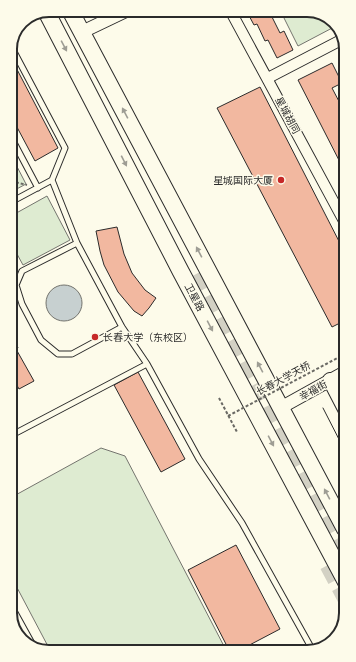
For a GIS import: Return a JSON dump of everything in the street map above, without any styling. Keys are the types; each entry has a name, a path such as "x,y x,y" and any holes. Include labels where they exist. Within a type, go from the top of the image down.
{"main road":[{"name":"卫星路","path":"49,17 181,272 339,569"},
{"path":"74,17 339,516"},
{"path":"330,380 339,397"}],"street":[{"path":"82,32 113,17"},
{"name":"星城胡同","path":"234,17 339,213"},
{"path":"268,78 338,42"},
{"name":"幸福街","path":"282,407 339,375"}],"lane":[{"path":"17,57 65,148 52,180 17,199"},
{"path":"17,150 38,188"},
{"path":"52,180 77,243 122,327 147,364 199,459 242,523 310,645"},
{"path":"17,283 22,271 77,243"},
{"path":"17,288 22,304 41,340 58,354 72,354 122,327"},
{"path":"17,432 147,364"},
{"path":"18,618 29,638"}],"path":[{"path":"17,183 38,188"},
{"name":"长春大学天桥","path":"228,416 339,357"},
{"path":"219,398 237,432"}],"green space":[{"path":"284,17 309,17 325,22 330,26 331,28 298,46"},
{"path":"17,167 26,184 17,189"},
{"path":"47,196 70,240 23,265 17,254 17,213"},
{"path":"101,448 125,456 223,645 47,645 17,588 17,494"}],"shaded area":[{"path":"68,285 77,290 81,296 81,310 77,316 68,321 60,321 51,316 47,310 46,299 51,290 57,286"}],"building":[{"path":"250,17 272,17 280,33 284,31 293,50 277,58 268,40 265,41 257,24 254,25"},
{"path":"332,63 339,77 339,84 332,88 339,101 339,160 298,80"},
{"path":"17,69 58,148 35,161 17,127"},
{"name":"星城国际大厦","path":"260,87 339,241 339,324 332,327 217,108"},
{"path":"117,227 124,254 132,273 145,290 156,298 142,316 134,311 118,292 104,265 100,251 96,231"},
{"path":"17,351 34,381 19,389 17,385"},
{"path":"138,372 185,459 161,472 114,385"},
{"path":"236,545 280,629 250,645 226,645 188,570"}],"tunnel":[{"path":"200,272 339,539"},
{"path":"328,565 339,586"}],"tram line":[{"path":"323,408 339,439"}],"place":[{"name":"星城国际大厦","path":"281,180"},
{"name":"长春大学（东校区）","path":"95,337"}]}
